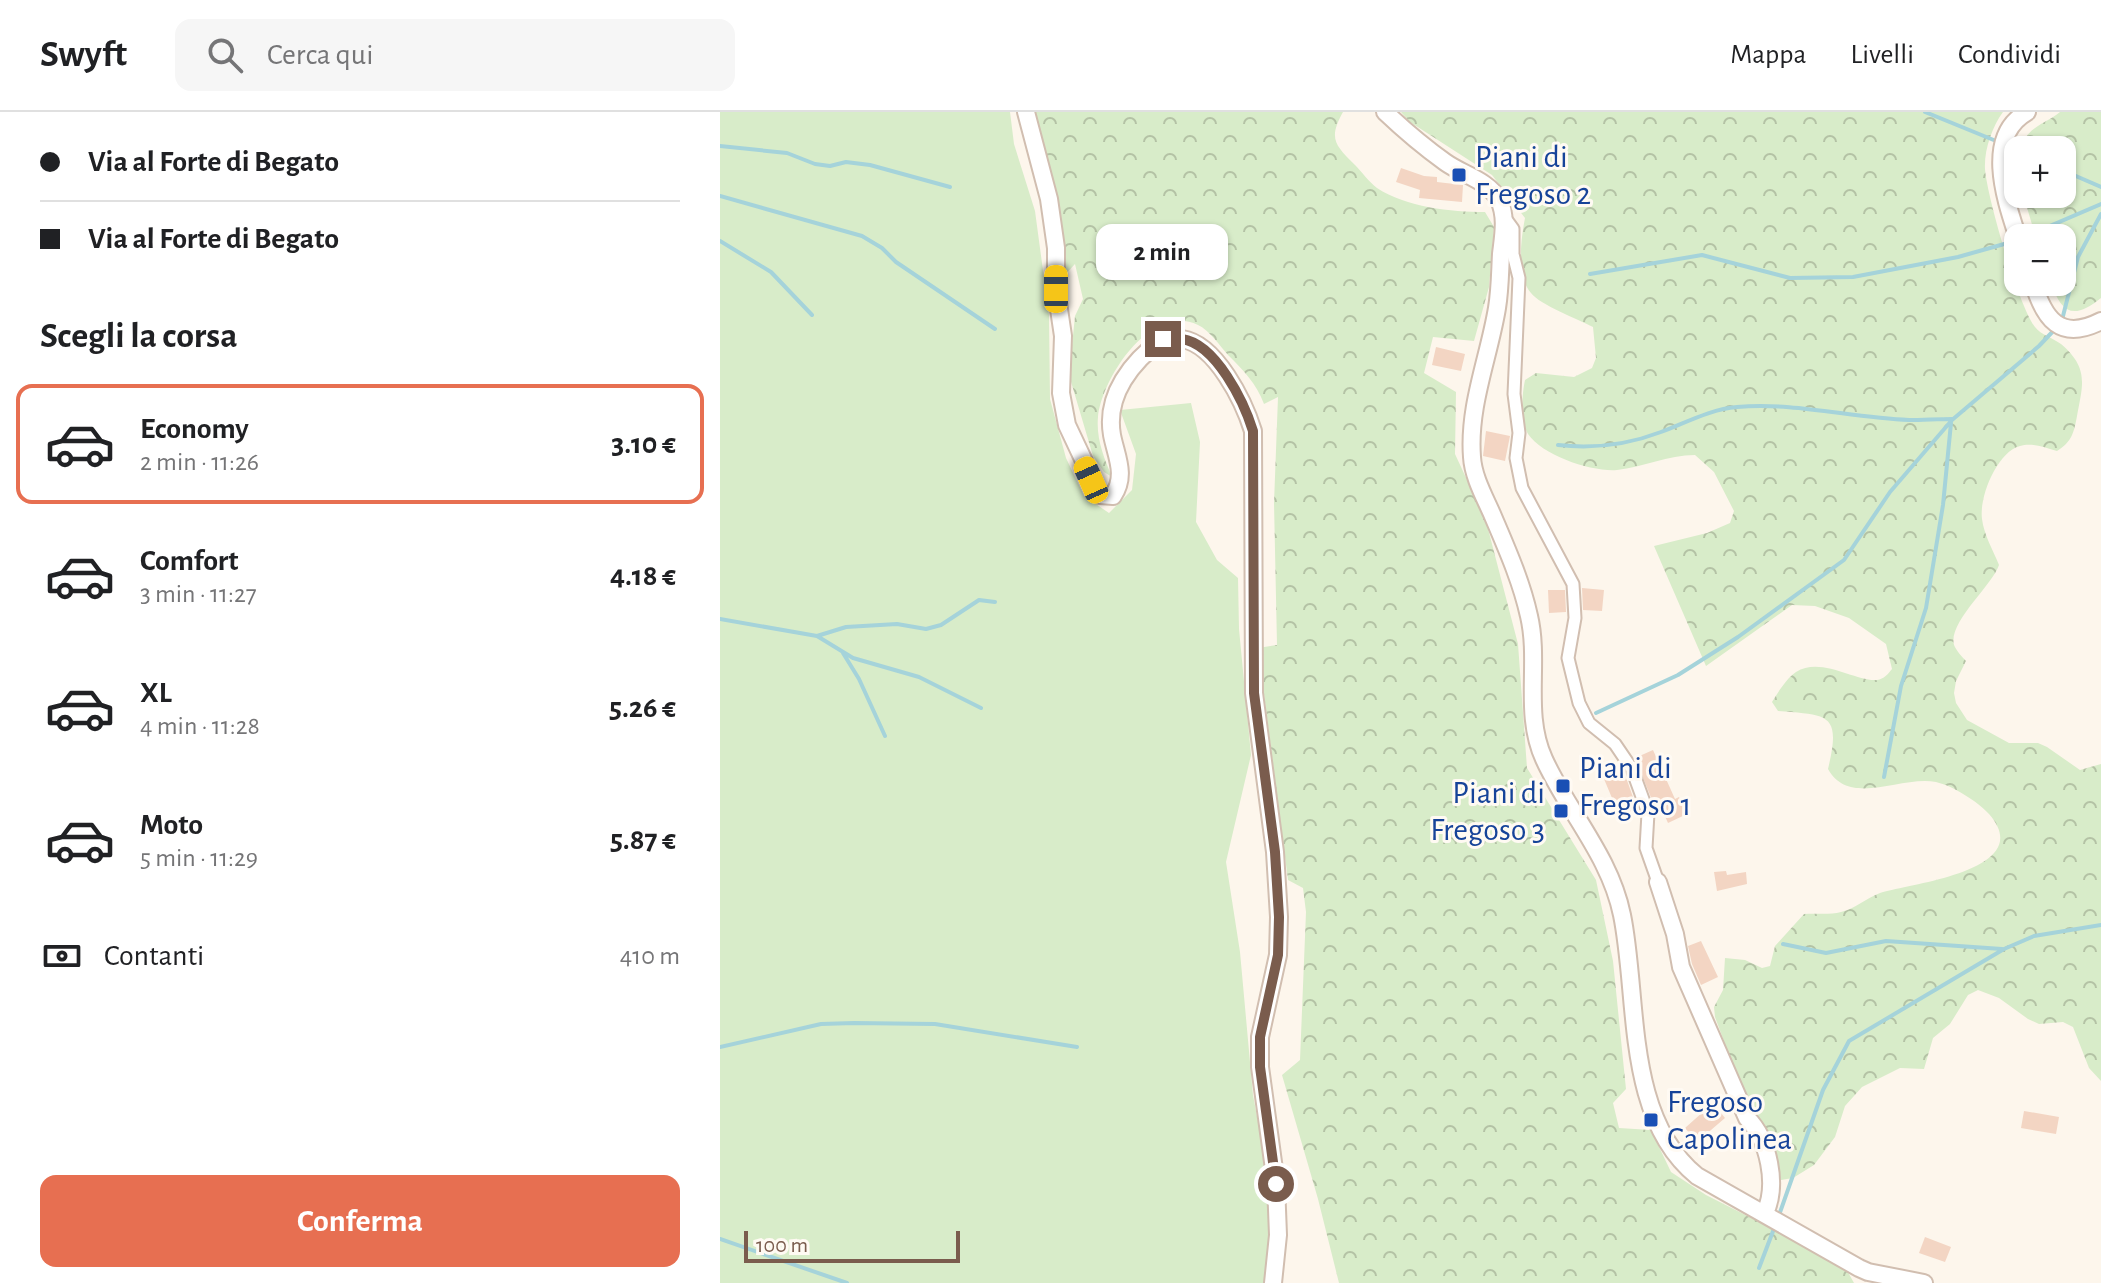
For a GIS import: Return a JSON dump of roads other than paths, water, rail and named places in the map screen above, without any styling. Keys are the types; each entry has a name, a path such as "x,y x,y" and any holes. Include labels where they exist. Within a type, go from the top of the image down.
{"street":[{"path":"1026,112 1049,199 1056,248 1056,289 1063,336 1061,393 1067,425 1100,495 1113,496 1120,479 1120,465 1111,432 1116,390 1136,363 1163,339 1185,339 1204,351 1228,376 1244,405 1253,431 1254,693 1275,852 1279,917 1278,955 1260,1037 1260,1067 1276,1184 1278,1235 1273,1283"},
{"path":"1385,112 1409,135 1448,164 1487,185 1513,229 1513,254 1519,278 1514,394 1519,433 1516,458 1522,488 1573,584 1575,618 1568,658 1579,703 1589,723 1623,752 1632,769 1648,813 1646,848 1675,934 1681,967 1747,1118 1759,1130 1765,1146 1770,1202 1765,1213"},
{"path":"2014,224 2000,167 2007,132 2018,117 2027,112"},
{"path":"1504,217 1497,307 1472,421 1472,459 1478,481 1517,573 1528,611 1535,642 1532,710 1536,738 1544,760 1597,849 1614,886 1622,917 1639,1061 1649,1098 1665,1137 1680,1162 1697,1176 1868,1272 1924,1283"},
{"path":"2039,296 2048,318 2066,329 2082,328 2101,321"}],"waterway":[{"path":"1925,112 2001,143"},
{"path":"720,146 787,153 815,164 830,166 846,162 870,165 950,187"},
{"path":"2076,176 2101,187"},
{"path":"720,196 862,236 995,329"},
{"path":"2055,224 2101,204"},
{"path":"2062,320 2078,257 2101,214"},
{"path":"720,241 771,272 812,315"},
{"path":"1590,274 1702,255 1790,278 1853,277 1958,257 2004,244"},
{"path":"1596,713 1678,675 1738,637 1844,560 1890,492 1952,420 2057,327"},
{"path":"1558,445 1623,443 1708,413 1737,407 1802,408 1887,419 1952,419"},
{"path":"1884,777 1901,686 1926,608 1943,505 1951,423"},
{"path":"817,636 846,627 897,624 926,629 941,625 979,600 995,602"},
{"path":"720,619 817,636 853,658 919,677 981,708"},
{"path":"843,653 859,679 885,736"},
{"path":"1778,1218 1823,1090 1849,1041 2004,949 2034,936 2101,925"},
{"path":"1783,944 1826,953 1886,941 2002,949"},
{"path":"720,1047 821,1024 854,1023 935,1024 1077,1047"},
{"path":"1759,1268 1775,1226"},
{"path":"720,1239 847,1283"}],"place":[{"name":"Piani di Fregoso 2","path":"1459,175"},
{"name":"Piani di Fregoso 1","path":"1563,786"},
{"name":"Piani di Fregoso 3","path":"1561,811"},
{"name":"Fregoso Capolinea","path":"1651,1120"}]}
